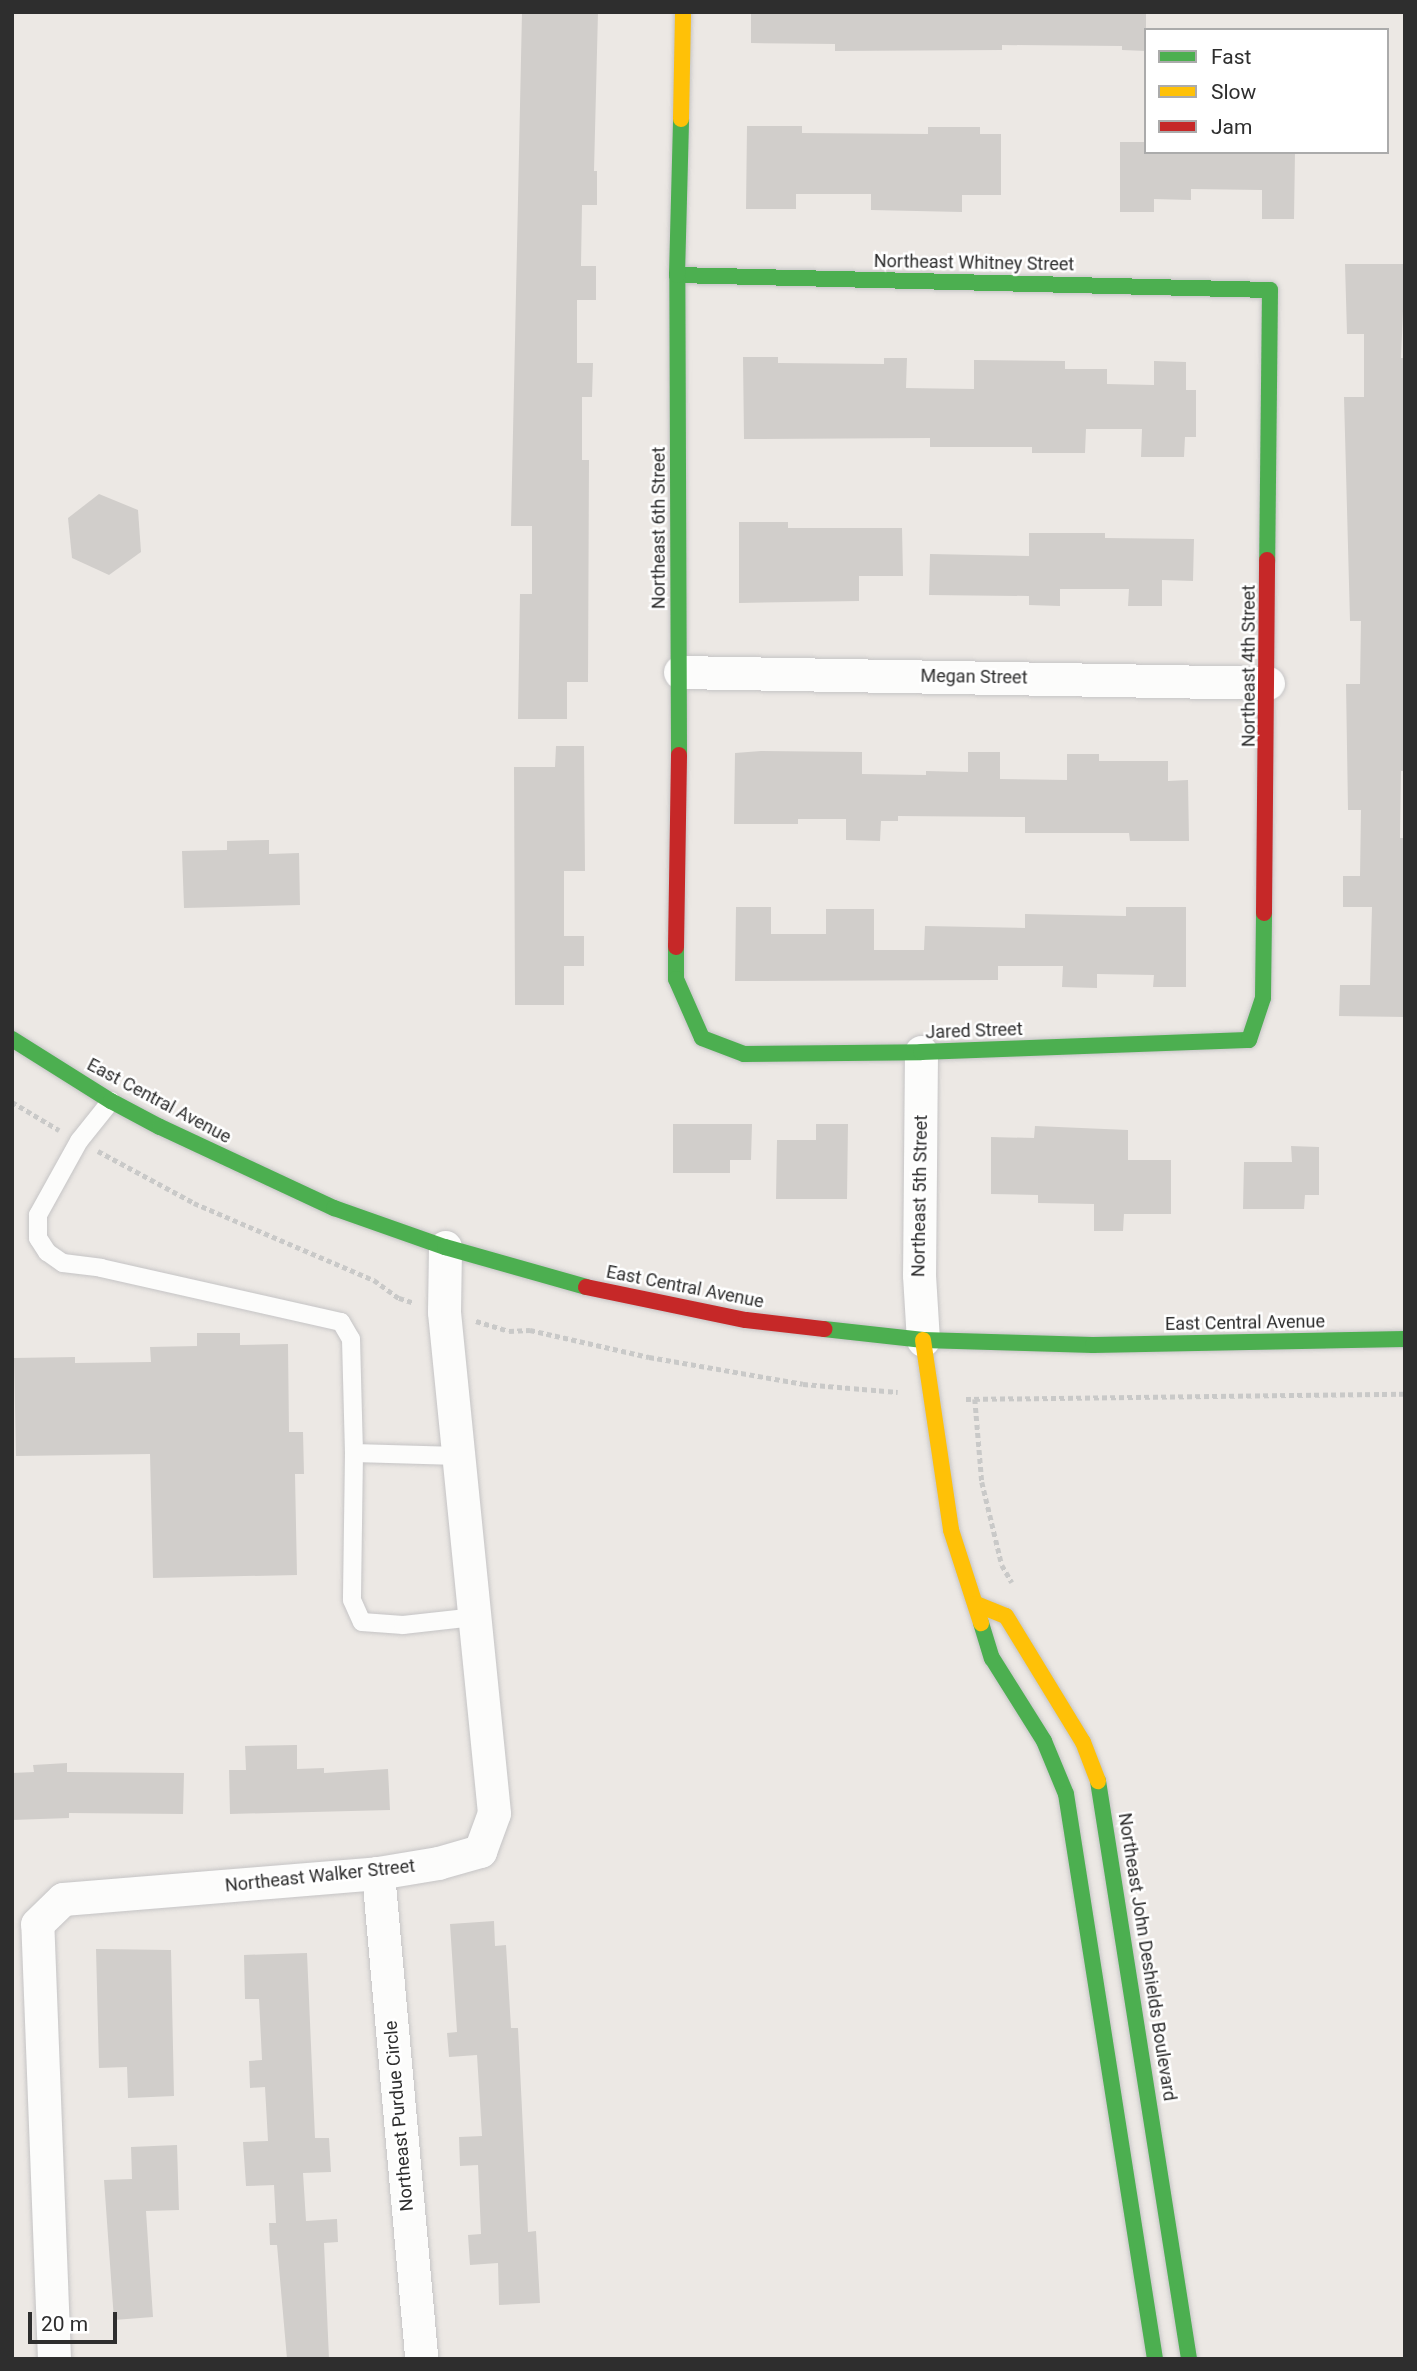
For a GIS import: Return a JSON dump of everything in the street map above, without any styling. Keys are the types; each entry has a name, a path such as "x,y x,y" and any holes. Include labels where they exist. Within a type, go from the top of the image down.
{"street":[{"name":"Northeast 6th Street","path":"682,12 677,275 680,672 676,979 702,1038"},
{"name":"Northeast Whitney Street","path":"677,275 1269,290"},
{"name":"Northeast 4th Street","path":"1249,1040 1264,998 1269,290"},
{"name":"Megan Street","path":"680,672 1268,683"},
{"name":"Jared Street","path":"702,1038 744,1054 921,1052 1249,1040"},
{"name":"East Central Avenue","path":"12,1039 111,1101 334,1208 444,1247 571,1284 746,1320 923,1340 1093,1345 1405,1339"},
{"name":"Northeast 5th Street","path":"921,1052 919,1275 923,1340"},
{"name":"Northeast Walker Street","path":"54,2359 37,1924 63,1899 378,1873 438,1863 480,1851 494,1813 444,1312 444,1247"},
{"path":"923,1340 951,1530 992,1658 1044,1741 1066,1794 1155,2359"},
{"name":"Northeast John Deshields Boulevard","path":"976,1604 1006,1616 1083,1742 1101,1790 1189,2359"},
{"name":"Northeast Purdue Circle","path":"378,1873 421,2359"}],"lane":[{"path":"111,1101 79,1141 38,1215 38,1238 47,1252 64,1262 341,1322 351,1339 354,1453 352,1600 362,1622 403,1625 474,1617"},
{"path":"354,1453 458,1456"}],"building":[{"path":"522,12 598,12 594,171 597,171 597,205 582,205 581,266 596,266 596,300 577,300 577,363 593,363 592,397 582,397 582,460 589,460 588,682 567,682 567,719 518,719 520,594 532,594 532,526 511,526"},
{"path":"751,12 1146,12 1144,51 1122,50 1122,46 1002,45 1002,50 835,51 835,44 751,43"},
{"path":"747,126 802,126 802,133 928,134 928,127 980,127 980,134 1001,134 1001,195 962,195 962,212 871,210 871,194 796,194 796,209 746,209"},
{"path":"1120,142 1144,142 1144,154 1295,154 1294,219 1262,219 1262,190 1191,189 1191,200 1154,199 1154,212 1120,212"},
{"path":"1345,264 1405,264 1401,358 1405,358 1405,771 1401,771 1400,838 1405,838 1405,1017 1339,1016 1340,985 1370,985 1372,907 1343,907 1343,876 1360,876 1361,810 1348,810 1346,684 1360,684 1361,621 1350,621 1344,397 1364,397 1364,334 1347,334"},
{"path":"743,357 778,357 778,363 884,364 884,358 907,358 906,388 974,389 974,360 1065,361 1065,369 1107,369 1107,384 1154,385 1154,361 1186,362 1186,390 1196,390 1196,437 1185,437 1184,457 1141,457 1142,429 1086,429 1085,453 1032,453 1032,447 930,447 930,438 744,439"},
{"path":"99,494 138,510 141,552 109,575 72,558 68,518"},
{"path":"739,522 788,522 788,528 902,528 903,576 859,576 859,601 739,603"},
{"path":"1029,533 1105,533 1105,538 1194,539 1193,581 1162,580 1162,606 1128,606 1129,589 1060,589 1060,606 1029,605 1029,596 929,595 930,554 1029,556"},
{"path":"556,746 584,746 585,871 564,871 564,936 584,936 584,966 564,966 564,1005 515,1005 514,767 555,767"},
{"path":"862,752 862,774 926,775 926,771 968,772 968,752 1000,752 1000,779 1067,780 1067,754 1099,754 1099,761 1168,761 1168,781 1188,780 1189,841 1130,841 1129,833 1025,833 1025,817 898,816 898,821 881,821 880,841 846,840 846,819 798,819 798,824 734,824 735,753"},
{"path":"269,840 269,854 299,853 300,905 184,908 182,851 227,850 227,841"},
{"path":"736,907 771,907 771,934 826,934 826,909 874,909 874,950 924,950 925,926 1025,928 1025,914 1126,916 1126,907 1186,907 1186,987 1153,987 1154,975 1097,974 1097,988 1062,987 1063,966 998,966 998,980 735,981"},
{"path":"673,1124 752,1124 751,1160 730,1160 730,1173 673,1173"},
{"path":"816,1124 848,1124 847,1199 776,1199 777,1140 816,1140"},
{"path":"1035,1126 1128,1130 1128,1160 1171,1160 1171,1214 1124,1214 1123,1231 1094,1231 1094,1204 1038,1203 1038,1195 991,1194 991,1137 1034,1138"},
{"path":"1291,1146 1319,1147 1319,1195 1305,1195 1304,1209 1243,1209 1244,1162 1292,1162"},
{"path":"197,1333 240,1333 240,1345 288,1344 289,1432 303,1432 304,1474 295,1474 297,1575 153,1578 150,1454 16,1456 14,1358 75,1357 75,1363 151,1362 150,1347 197,1346"},
{"path":"297,1745 297,1769 324,1768 324,1773 388,1769 390,1810 230,1814 229,1770 246,1770 245,1746"},
{"path":"67,1763 67,1772 184,1773 183,1814 69,1813 69,1818 12,1820 12,1773 34,1772 33,1765"},
{"path":"494,1921 495,1946 506,1945 511,2028 518,2028 528,2232 536,2231 540,2303 499,2305 498,2263 470,2265 468,2235 481,2234 478,2165 460,2166 459,2137 482,2136 477,2055 449,2057 447,2033 457,2032 450,1924"},
{"path":"96,1949 171,1950 174,2096 128,2098 127,2067 99,2068"},
{"path":"307,1953 315,2138 329,2138 331,2172 303,2173 306,2221 337,2219 338,2242 324,2243 329,2359 287,2359 277,2245 270,2245 269,2223 276,2223 274,2185 246,2186 243,2142 268,2141 265,2087 250,2088 249,2061 262,2060 259,1999 245,1999 244,1955"},
{"path":"177,2145 179,2210 146,2211 153,2317 114,2320 104,2180 132,2179 131,2147"}],"traffic: fast":[{"path":"679,755 677,275 681,119"},
{"path":"677,275 1270,290 1267,560"},
{"path":"676,947 676,979 702,1038 744,1054 921,1052 1249,1040 1263,998 1264,913"},
{"path":"12,1039 111,1101 160,1127 334,1208 445,1247 586,1287"},
{"path":"824,1329 923,1340 1093,1345 1405,1339"},
{"path":"981,1623 992,1658 1044,1741 1066,1794 1155,2359"},
{"path":"1098,1781 1189,2359"}],"traffic: slow":[{"path":"681,119 683,12"},
{"path":"923,1340 951,1530 981,1623"},
{"path":"976,1604 1006,1616 1083,1742 1098,1781"}],"traffic: jam":[{"path":"1264,913 1267,560"},
{"path":"676,947 679,755"},
{"path":"586,1287 746,1320 824,1329"}]}
